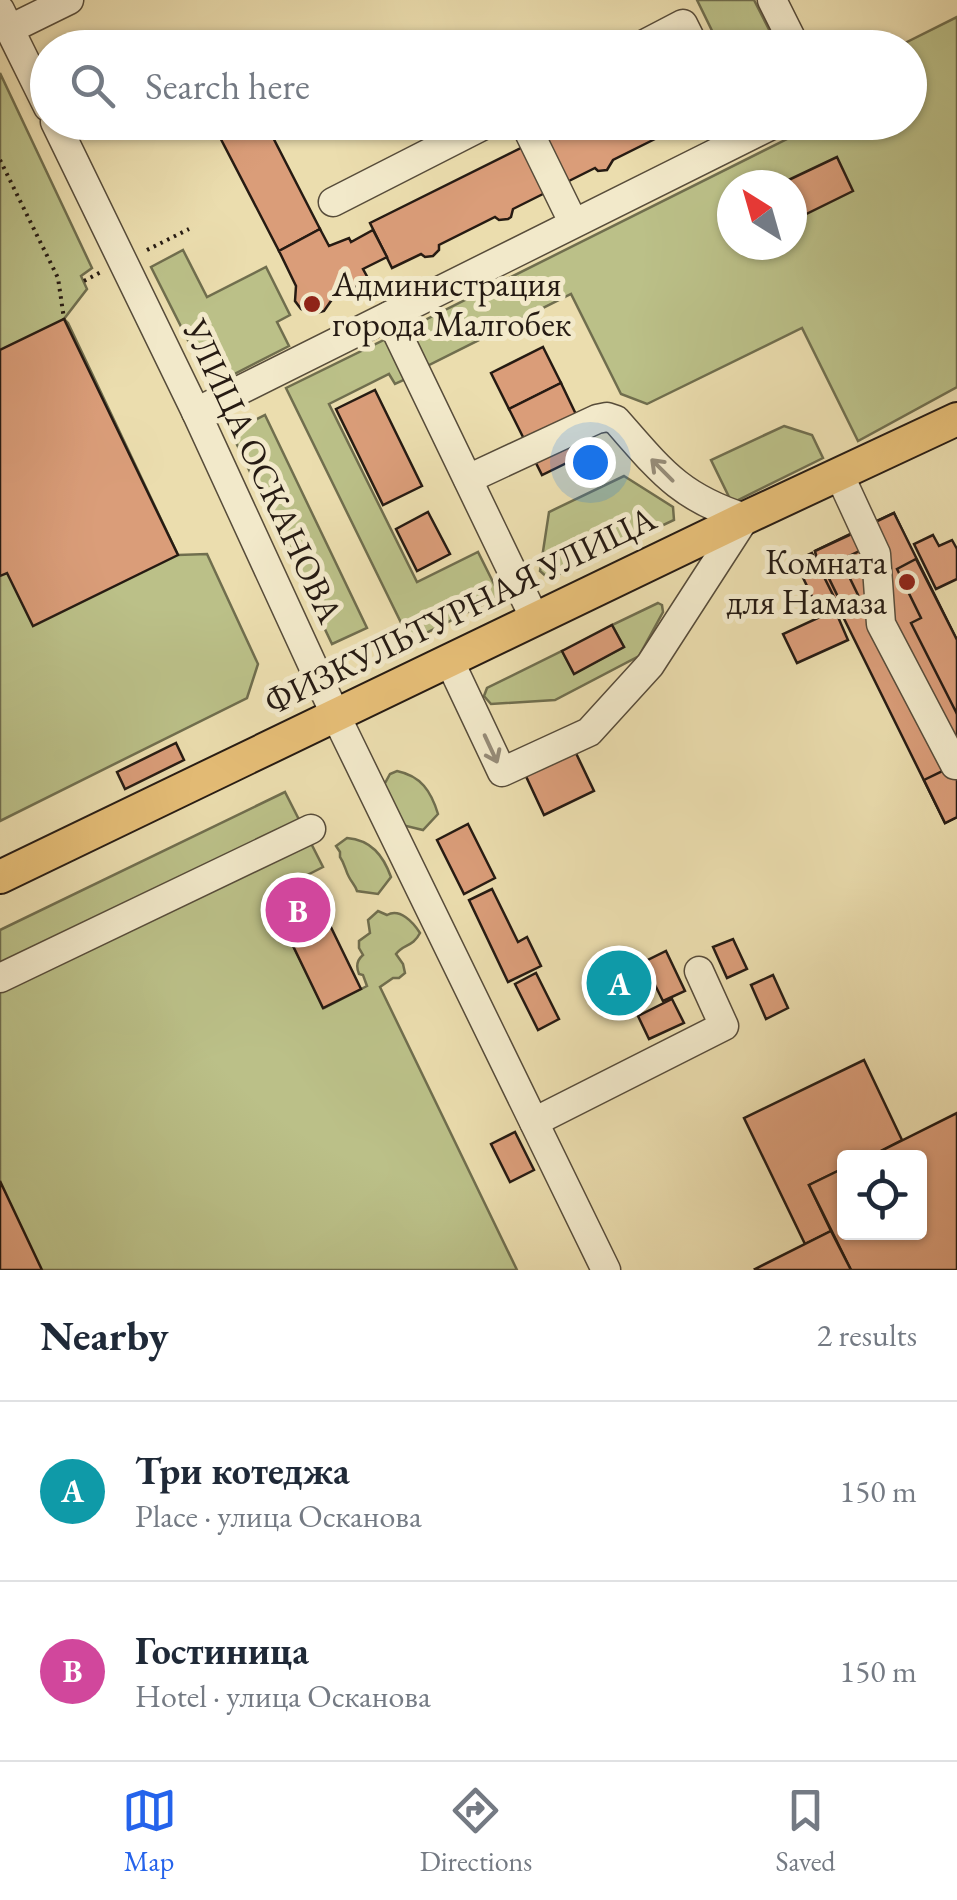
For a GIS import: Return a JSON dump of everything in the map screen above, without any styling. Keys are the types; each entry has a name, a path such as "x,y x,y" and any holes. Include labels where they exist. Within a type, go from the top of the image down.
{"main road":[{"name":"ФИЗКУЛЬТУРНАЯ УЛИЦА","path":"0,878 957,419"}],"street":[{"path":"30,70 5,19 69,0"},
{"path":"772,0 787,30"},
{"name":"УЛИЦА ОСКАНОВА","path":"64,140 606,1270"},
{"path":"333,202 455,140"},
{"path":"533,140 573,222"},
{"path":"196,412 573,222 722,140"},
{"path":"389,316 535,619"},
{"path":"449,660 502,772 589,732 650,665 745,518 687,493 616,420 607,417 468,479"},
{"path":"839,474 876,554 881,624 955,764"},
{"path":"0,978 311,828"},
{"path":"534,1122 724,1026 699,971"}],"path":[{"path":"0,160 58,278 64,319"},
{"path":"147,250 189,228"},
{"path":"84,281 100,272"}],"green space":[{"path":"697,0 754,0 769,30 712,30"},
{"path":"957,17 957,387 858,441 802,328 647,404 621,394 571,294 427,366 409,328 717,174 717,260 807,260 807,170 725,170 785,140 927,140 927,32"},
{"path":"0,73 92,268 81,276 87,289 64,319 178,555 207,554 258,664 247,698 0,821"},
{"path":"183,250 207,297 266,267 290,315 277,322 289,346 211,386 151,267"},
{"path":"386,339 406,379 395,384 389,374 329,404 417,582 478,552 500,596 410,641 286,388"},
{"path":"265,415 367,628 332,644 231,432"},
{"path":"784,426 812,435 823,458 732,503 711,460"},
{"path":"624,476 673,507 674,520 549,579 540,571 549,512"},
{"path":"658,603 663,612 639,656 555,700 491,704 484,696 487,688 562,651 574,673 624,647 612,625"},
{"path":"397,771 419,781 432,798 438,814 423,830 402,825 384,785 390,774"},
{"path":"285,792 323,867 268,895 324,1008 367,986 358,969 363,955 359,941 370,933 368,920 378,911 401,915 420,933 396,954 405,973 380,987 517,1270 0,1270 0,930"},
{"path":"347,838 369,845 384,862 391,877 378,894 357,891 350,879 336,846"}],"building":[{"path":"221,140 274,140 320,229 279,251"},
{"path":"537,140 653,140 613,160 607,170 595,168 513,209 508,219 495,217 439,245 433,256 421,254 392,268 370,223"},
{"path":"837,157 853,191 807,214 807,171"},
{"path":"320,229 329,246 349,238 351,242 373,230 387,257 363,269 369,280 333,298 324,311 313,314 295,301 296,286 279,251"},
{"path":"64,319 178,555 33,626 7,573 0,576 0,350"},
{"path":"543,347 561,383 509,409 491,373"},
{"path":"561,383 593,450 542,475 509,409"},
{"path":"375,390 422,486 383,505 336,409"},
{"path":"428,512 450,554 417,571 396,529"},
{"path":"894,513 916,559 893,570 870,524"},
{"path":"894,513 957,640 957,817 945,823 820,570 815,551"},
{"path":"858,531 866,548 820,570 815,551"},
{"path":"933,535 939,546 952,540 957,549 957,579 936,589 914,544"},
{"path":"812,553 838,605 820,613 795,561"},
{"path":"916,559 957,640 957,714 911,623 921,618 897,569"},
{"path":"841,560 858,595 841,603 824,568"},
{"path":"835,610 848,640 797,663 783,634"},
{"path":"612,625 624,647 574,674 562,651"},
{"path":"176,743 184,760 125,789 117,772"},
{"path":"574,749 594,791 544,815 524,772"},
{"path":"957,764 957,817 945,823 924,780"},
{"path":"468,824 495,878 464,894 437,840"},
{"path":"306,876 361,989 323,1008 268,894"},
{"path":"492,889 518,942 527,937 541,966 508,982 469,900"},
{"path":"733,939 747,969 727,978 713,947"},
{"path":"666,951 685,991 663,1001 651,977 595,1005 587,990"},
{"path":"536,973 559,1019 538,1030 515,984"},
{"path":"773,975 788,1008 766,1019 751,985"},
{"path":"672,999 684,1023 649,1039 638,1016"},
{"path":"864,1060 902,1140 883,1150 837,1150 837,1171 809,1185 831,1231 805,1244 744,1118"},
{"path":"957,1113 957,1270 851,1270 809,1185 837,1171 837,1240 927,1240 927,1150 883,1150"},
{"path":"515,1132 534,1170 510,1182 491,1144"},
{"path":"0,1181 42,1270 0,1270"},
{"path":"831,1231 851,1270 755,1269"}],"place":[{"name":"Администрация города Малгобек","path":"312,304"},
{"name":"Комната для Намаза","path":"907,582"},
{"name":"Гостиница","path":"298,910"},
{"name":"Три котеджа","path":"619,983"}]}
